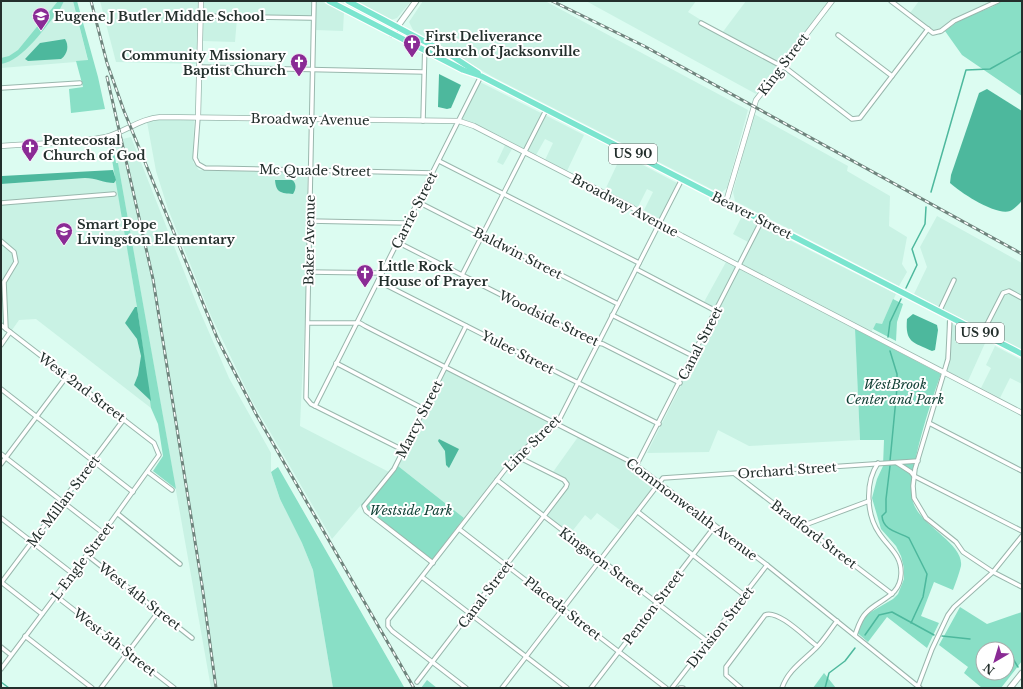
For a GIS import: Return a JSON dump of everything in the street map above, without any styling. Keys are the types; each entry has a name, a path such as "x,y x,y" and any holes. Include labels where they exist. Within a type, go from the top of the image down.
{"main road":[{"name":"Beaver Street","path":"329,1 463,70 481,76 1022,354"},
{"name":"Beaver Street","path":"348,1 452,56 466,64 481,76"},
{"path":"392,34 416,1"},
{"path":"1010,688 1022,673"}],"street":[{"path":"1,146 89,140 111,135 154,118 198,117 201,1"},
{"name":"Baker Avenue","path":"314,1 312,18 306,398 315,406"},
{"name":"King Street","path":"726,202 754,106 762,90 832,1"},
{"path":"891,1 932,33 941,31 954,21 998,1"},
{"path":"201,16 312,18"},
{"path":"701,23 781,66 852,119 856,120 860,118 928,29"},
{"path":"838,35 892,76"},
{"path":"423,121 425,41"},
{"path":"448,62 452,56"},
{"path":"200,67 424,72"},
{"name":"Carrie Street","path":"315,406 481,76"},
{"path":"1,88 80,83"},
{"path":"462,275 546,110"},
{"name":"Broadway Avenue","path":"198,117 459,121 474,126 1022,413"},
{"name":"Mc Quade Street","path":"198,117 195,158 198,164 205,168 433,173"},
{"path":"439,161 639,263"},
{"name":"Line Street","path":"433,662 392,631 388,626 388,620 516,456 559,420 682,179"},
{"path":"1,203 114,194"},
{"name":"Baldwin Street","path":"418,202 618,304"},
{"name":"Canal Street","path":"636,466 740,266 762,220"},
{"path":"309,221 407,223"},
{"path":"1,241 14,252 16,262 4,282 6,329"},
{"name":"Woodside Street","path":"397,242 594,342 598,342 680,383"},
{"path":"636,269 716,312"},
{"path":"308,272 382,273"},
{"path":"939,312 954,280"},
{"name":"Yulee Street","path":"378,281 659,424"},
{"path":"982,334 1003,293 1009,291 1022,298"},
{"path":"612,315 693,356"},
{"path":"950,317 950,342 945,373 918,461 914,476 913,492 920,511 929,521 956,542 963,552 993,572 1022,587"},
{"name":"Commonwealth Avenue","path":"308,323 356,323 365,326 636,466 767,565 919,687"},
{"name":"West 2nd Street","path":"1,325 124,419 154,443 159,451"},
{"name":"Marcy Street","path":"433,563 366,511 363,507 394,469 466,326"},
{"path":"1,346 10,332"},
{"path":"336,364 424,409"},
{"path":"1,464 67,376"},
{"path":"1,389 133,492"},
{"path":"315,406 403,450"},
{"name":"Mc Millan Street","path":"1,583 124,419"},
{"path":"929,423 1022,471"},
{"name":"L Engle Street","path":"1,669 118,514 158,458 159,451"},
{"path":"1,454 104,533"},
{"name":"Canal Street","path":"417,682 566,487 567,484 564,480 516,456"},
{"name":"Orchard Street","path":"659,483 663,478 918,461"},
{"path":"897,462 914,476 1022,530"},
{"path":"855,635 863,617 867,612 892,594 899,585 901,566 895,552 875,526 869,501 870,476 878,463"},
{"path":"148,472 172,490"},
{"name":"Bradford Street","path":"735,474 892,594"},
{"name":"Kingston Street","path":"497,480 708,642"},
{"path":"502,688 659,483"},
{"path":"802,526 869,501"},
{"path":"638,512 744,595"},
{"path":"118,514 180,564"},
{"path":"1,518 73,574"},
{"name":"Penton Street","path":"591,688 715,526"},
{"name":"Placeda Street","path":"459,529 666,688"},
{"path":"919,687 932,648 954,607 993,572 1022,536"},
{"name":"West 4th Street","path":"87,555 192,638"},
{"name":"Division Street","path":"672,688 767,565"},
{"path":"422,577 567,688"},
{"path":"1,583 42,614"},
{"name":"West 5th Street","path":"56,596 174,688"},
{"path":"101,688 159,611"},
{"path":"741,688 730,680 726,673 726,667 762,618 768,614 779,616 817,646"},
{"path":"782,688 786,679 794,668 817,646 838,621"},
{"path":"26,636 92,688"},
{"path":"1,647 11,655"},
{"path":"433,662 466,688"}],"shaded area":[{"name":"Eugene J Butler Middle School","path":"1,1 73,1 88,61 1,68"},
{"path":"100,1 199,1 198,64 116,62"},
{"path":"204,1 321,1 344,12 343,31 315,30 315,21 237,18 235,42 203,41"},
{"path":"354,1 411,1 397,18 391,20"},
{"path":"423,1 545,1 748,110 727,188 722,192 717,192 493,77 413,30 409,22"},
{"path":"586,1 696,1 688,12 722,33 746,1 829,1 756,94"},
{"path":"919,1 1002,1 993,7 961,19 940,35 910,13"},
{"path":"65,39 67,49 65,55 61,59 28,61 25,59 40,43"},
{"path":"439,74 461,85 451,108 447,109 438,107"},
{"path":"476,80 584,135 567,171 545,160 553,143 545,139 536,155 468,121 457,119"},
{"path":"987,89 1022,111 1022,201 1015,208 1004,212 979,203 950,183 951,175 979,93"},
{"path":"754,114 848,166 847,171 890,196 889,226 907,237 902,264 907,272 899,286 735,201 733,192"},
{"path":"153,120 194,120 193,162 199,170 307,173 307,272 300,426 389,472 332,539 251,399 211,316 168,209 156,171 147,122"},
{"path":"131,137 198,307 229,378 271,453 271,472 280,499 302,543 313,570 333,688 211,688 114,141"},
{"path":"505,145 512,149 503,165 497,162"},
{"path":"622,154 677,183 659,219 644,210 653,192 647,189 638,207 605,190"},
{"path":"113,170 116,180 114,183 85,178 1,184 2,176"},
{"name":"Smart Pope Livingston Elementary","path":"95,178 114,183 116,180 137,307 125,323 137,339 141,356 138,375 134,385 151,401 151,408 36,319 19,320 12,330 1,322 1,184"},
{"path":"275,180 292,180 295,183 295,191 293,194 280,192 277,188"},
{"path":"742,216 896,294 882,324 873,329 871,332 739,263 748,242 733,234"},
{"path":"937,216 1022,263 1022,350 914,294 927,267 920,247"},
{"path":"726,262 855,329 860,440 749,446 718,430 709,452 647,453 719,310 704,302"},
{"path":"135,307 137,307 151,401 134,385 138,375 141,356 137,339 125,323"},
{"path":"913,314 937,325 938,330 935,350 932,351 920,346 909,337 907,333 907,319"},
{"path":"946,321 986,341 968,381 943,369 948,340"},
{"path":"995,346 1022,360 1022,384 1010,378 1000,398 981,388 991,368 986,365"},
{"path":"446,370 550,424 509,460 464,518 398,466"},
{"path":"578,437 631,465 655,484 620,530 597,513 591,520 585,515 570,534 547,516 569,486 567,480 553,472"},
{"path":"439,439 459,449 449,468 446,465 445,451 438,441"}],"green space":[{"path":"58,1 64,1 60,9 34,42 18,57 1,64 1,58 9,56 18,50"},
{"path":"73,1 77,1 98,77 105,109 71,113 69,89 83,87 76,61 88,60"},
{"path":"1002,1 1022,1 1022,96 962,55 945,31 961,19 992,7"},
{"path":"109,142 113,143 116,163 118,163 176,489 153,471 163,456 158,424 151,408 137,307"},
{"path":"893,299 903,304 897,322 896,341 873,329 876,323 882,324"},
{"name":"WestBrook Center and Park","path":"855,329 941,374 931,402 916,457 913,474 913,502 917,511 924,519 956,550 960,558 961,566 953,590 934,582 921,616 939,623 927,648 887,617 868,642 854,630 864,616 893,599 898,594 904,579 904,568 901,556 896,546 881,529 872,498 877,479 883,466 884,440 860,440"},
{"name":"Westside Park","path":"398,466 464,518 432,560 361,505 389,472 393,474"},
{"path":"278,467 404,688 333,688 313,570 302,543 280,499 271,472"},
{"path":"960,607 987,624 1022,612 1022,661 1015,670 1015,641 975,641 975,681 1006,681 1001,688 982,688 964,673 968,667 939,645"},
{"path":"824,673 836,688 813,688"},
{"path":"427,680 437,688 421,688"}],"waterway":[{"path":"931,192 966,70 990,69 1022,51"},
{"path":"906,288 917,265 912,249 925,224 926,207"},
{"path":"888,337 890,322 901,299"},
{"path":"890,351 897,374 897,388 890,461"},
{"path":"890,466 886,512 882,516 883,521 888,528 909,538 927,574 923,597 911,623"},
{"path":"865,635 879,615 892,612 934,635"},
{"path":"942,636 970,639"},
{"path":"825,688 829,673 845,661 855,648"},
{"path":"1015,662 1018,667"},
{"path":"1,682 9,688"}],"railway":[{"path":"91,1 107,63 124,111 218,340 256,414 414,688"},
{"path":"552,1 644,46 1022,254"},
{"path":"107,77 153,279 202,585 216,688"}],"place":[{"name":"Eugene J Butler Middle School","path":"41,31"},
{"name":"First Deliverance Church of Jacksonville","path":"412,58"},
{"name":"Community Missionary Baptist Church","path":"299,77"},
{"name":"Pentecostal Church of God","path":"30,162"},
{"name":"Smart Pope Livingston Elementary","path":"64,246"},
{"name":"Little Rock House of Prayer","path":"365,288"}]}
